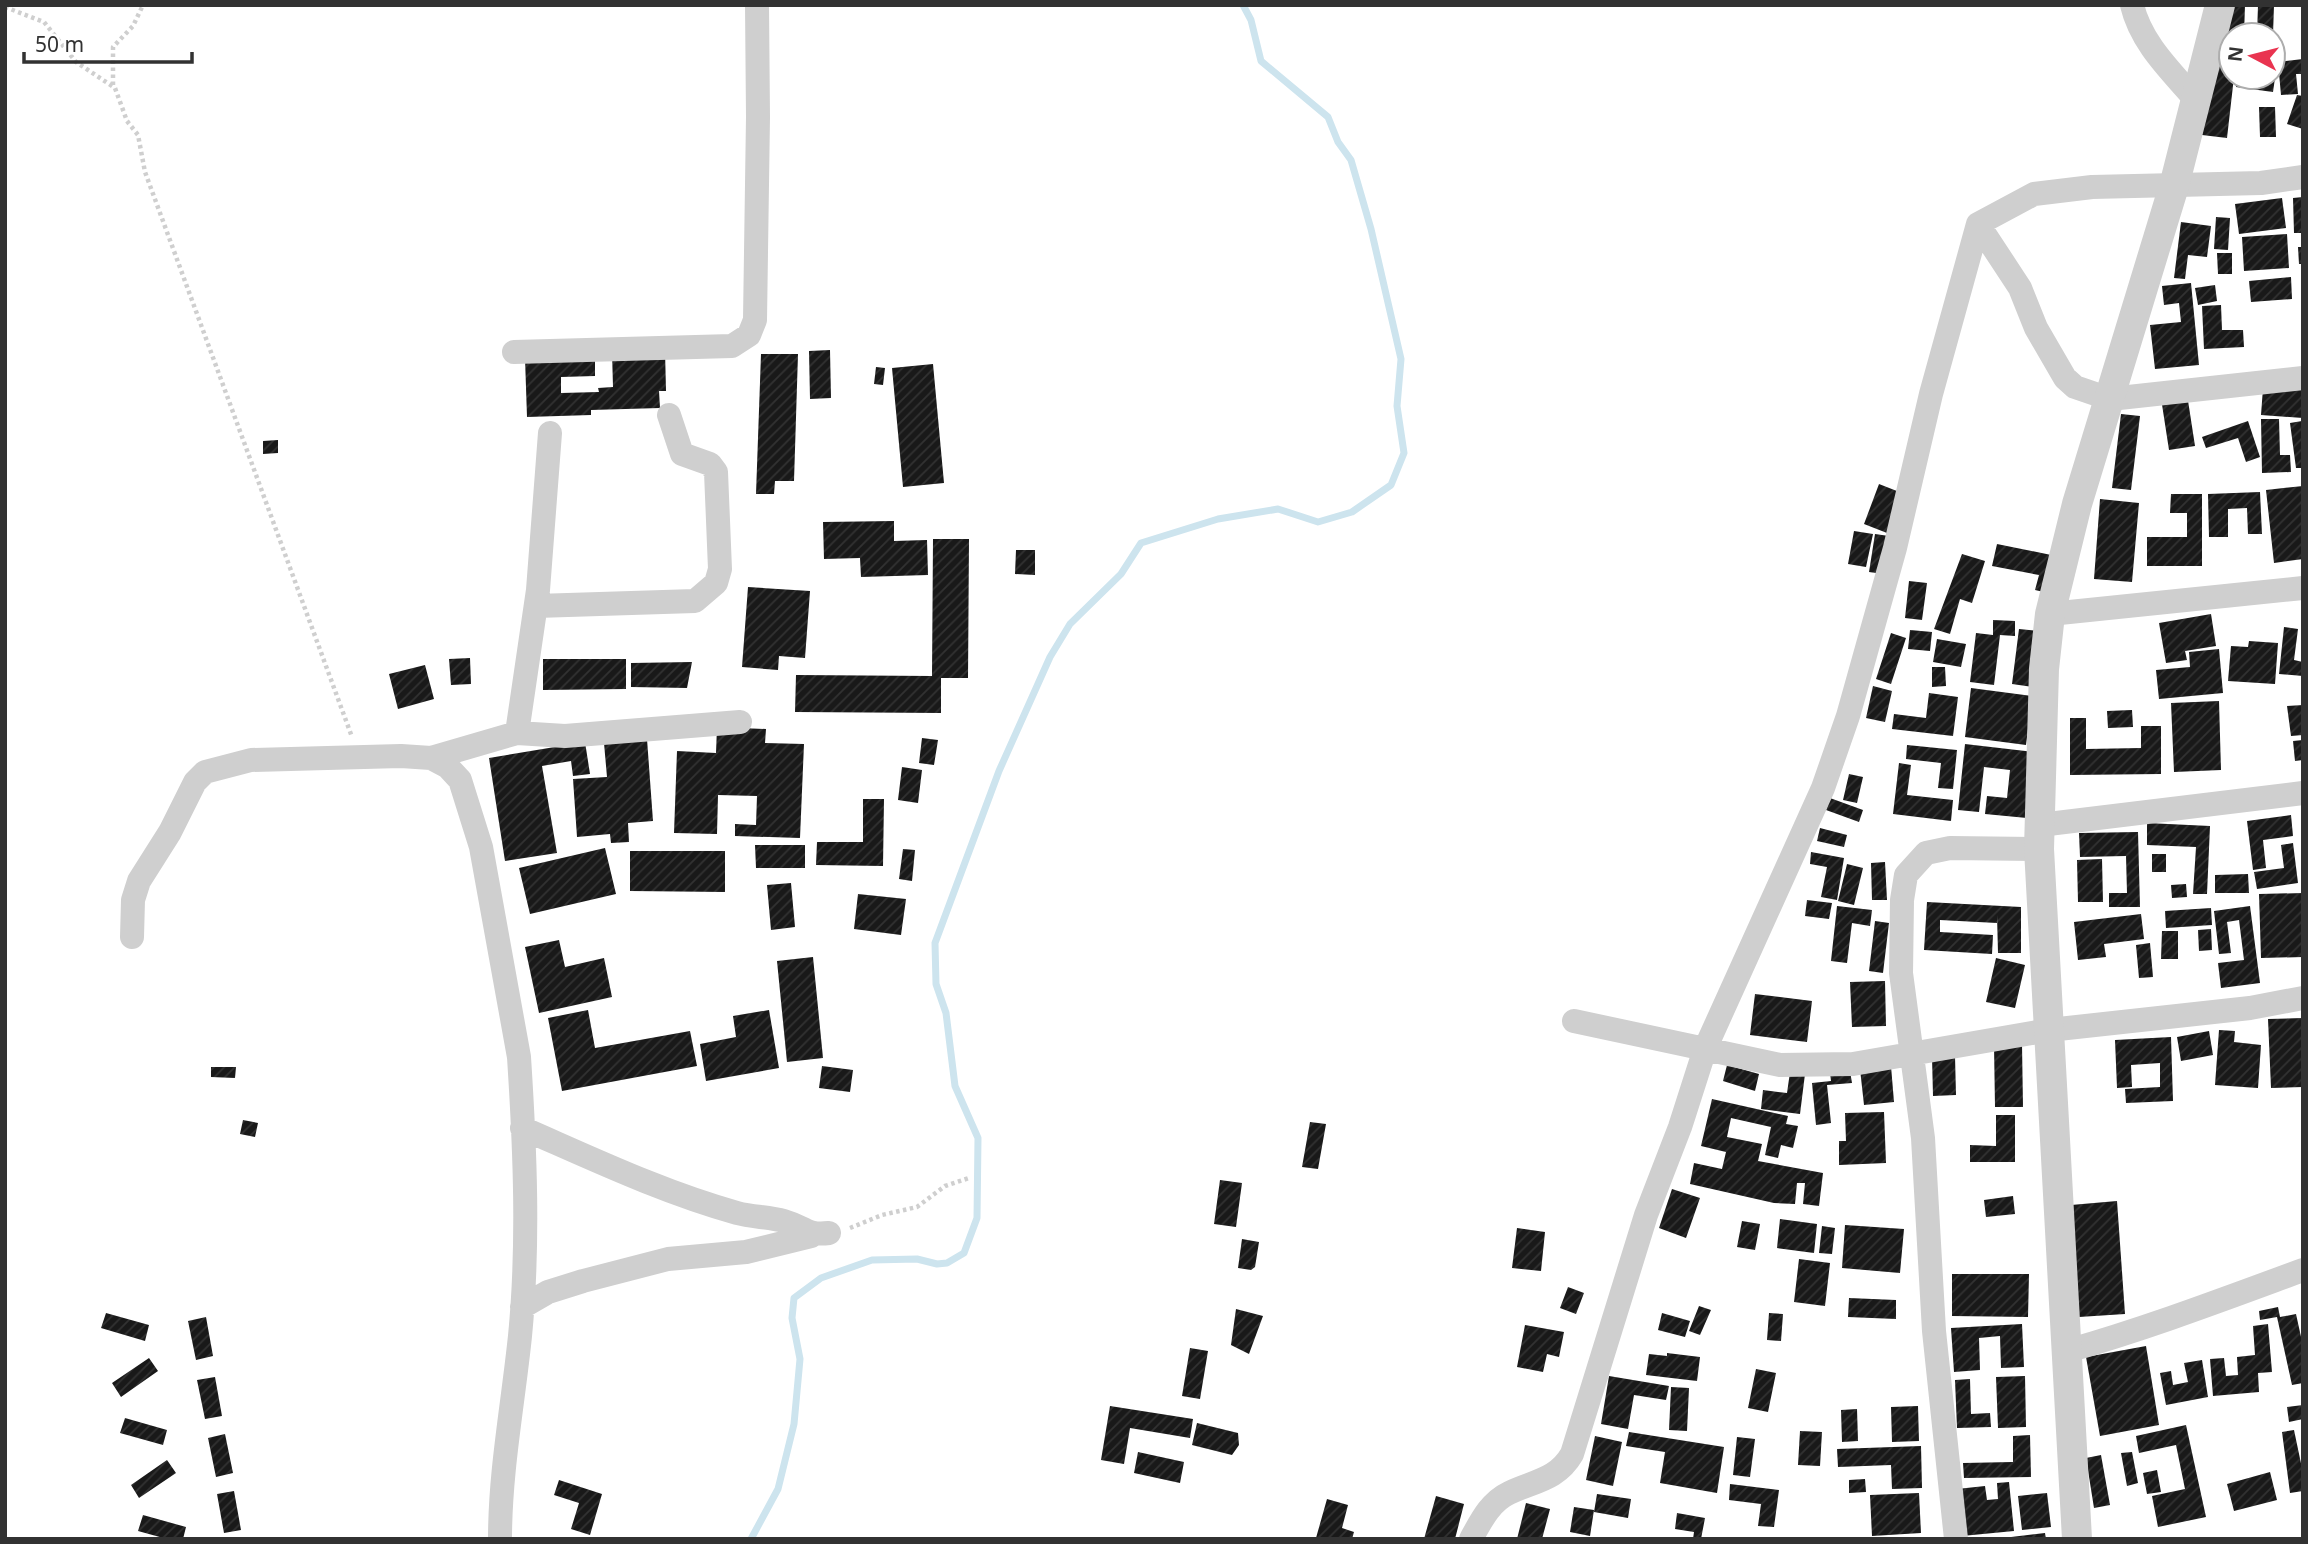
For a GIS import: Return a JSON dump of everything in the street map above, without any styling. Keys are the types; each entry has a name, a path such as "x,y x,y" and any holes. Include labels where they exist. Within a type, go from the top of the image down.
{"street":[{"path":"514,352 732,346 749,335 755,320 757,5"},
{"path":"2132,5 2136,21 2154,51 2195,99"},
{"path":"2077,1539 2040,837 2044,669 2050,614 2077,504 2174,186 2220,5"},
{"path":"1471,1539 1487,1510 1507,1494 1554,1476 1572,1454 1646,1215 1680,1127 1705,1049 1823,788 1848,716 1895,548 1931,394 1978,224 2034,194 2092,187 2261,183 2303,177"},
{"path":"1978,224 2020,288 2036,328 2066,378 2075,387 2110,399 2303,378"},
{"path":"536,606 695,601 716,583 720,569 716,472 710,464 682,454 669,415"},
{"path":"517,733 536,606 550,433"},
{"path":"2050,614 2303,588"},
{"path":"132,937 133,900 139,881 170,832 195,782 205,772 251,760 431,758 517,733 565,736 740,722"},
{"path":"431,758 448,767 460,780 481,847 519,1057 524,1267 522,1307 500,1497 500,1539"},
{"path":"1956,1539 1934,1331 1923,1138 1900,973 1902,900 1906,875 1926,853 1950,848 2040,837 2303,793"},
{"path":"1574,1021 1780,1065 1815,1066 1853,1064 1911,1051 2049,1030 2250,1008 2303,998"},
{"path":"522,1128 605,1166 727,1210 786,1222 820,1235"},
{"path":"522,1307 548,1292 668,1259 746,1252 820,1235"},
{"path":"2067,1352 2165,1323 2218,1299 2303,1270"}],"path":[{"path":"143,5 133,26 113,47 113,86 127,121 138,135 145,172 360,757"},
{"path":"5,7 44,22 76,62 113,86"},
{"path":"820,1235 882,1214 917,1207 945,1186 969,1178"}],"building":[{"path":"2226,5 2245,5 2244,21 2225,21"},
{"path":"2258,5 2274,5 2273,21 2257,21"},
{"path":"2303,59 2303,74 2296,74 2298,94 2281,95 2281,91 2287,91 2287,61"},
{"path":"2211,65 2217,66 2217,91 2232,91 2227,138 2202,135"},
{"path":"2297,95 2303,96 2303,129 2287,124"},
{"path":"2259,107 2275,107 2276,137 2260,137"},
{"path":"2303,197 2303,233 2294,233 2293,198"},
{"path":"2282,198 2286,228 2239,234 2235,204"},
{"path":"2216,217 2230,218 2228,250 2214,249"},
{"path":"2181,222 2211,226 2207,257 2188,255 2185,279 2174,278"},
{"path":"2287,234 2289,268 2244,271 2242,237"},
{"path":"2298,247 2303,247 2303,264 2299,264"},
{"path":"2217,253 2232,253 2232,274 2218,274"},
{"path":"2291,277 2292,299 2251,302 2249,281"},
{"path":"2191,283 2199,365 2155,369 2150,325 2181,322 2179,303 2164,305 2162,286"},
{"path":"2215,285 2217,301 2198,305 2195,288"},
{"path":"2221,305 2222,330 2243,330 2244,347 2204,349 2202,306"},
{"path":"665,350 666,391 659,391 660,408 591,410 591,415 527,417 525,358 595,356 595,376 561,377 561,393 599,392 598,388 613,387 612,352"},
{"path":"830,350 831,398 810,399 809,351"},
{"path":"761,354 798,354 794,481 775,481 774,494 756,494"},
{"path":"933,364 944,483 903,487 892,368"},
{"path":"876,367 885,368 883,385 874,384"},
{"path":"2263,388 2303,390 2303,418 2261,415"},
{"path":"2187,394 2195,446 2169,450 2161,398"},
{"path":"2121,414 2140,416 2131,490 2112,488"},
{"path":"2261,419 2279,419 2280,455 2290,455 2291,472 2262,473"},
{"path":"2248,421 2260,457 2246,462 2238,438 2206,448 2202,437"},
{"path":"2302,421 2303,468 2296,468 2290,423"},
{"path":"278,440 278,453 263,454 263,441"},
{"path":"1879,484 1902,493 1887,533 1864,524"},
{"path":"2303,486 2303,559 2274,563 2266,490"},
{"path":"2260,492 2262,534 2248,534 2247,508 2228,509 2228,537 2209,537 2208,494"},
{"path":"2171,494 2202,494 2202,566 2147,566 2147,537 2187,537 2187,513 2170,513"},
{"path":"2100,499 2139,503 2132,582 2094,579"},
{"path":"894,521 894,541 927,540 928,575 861,577 860,558 824,559 823,522"},
{"path":"1854,531 1873,534 1866,567 1848,564"},
{"path":"1875,534 1889,536 1883,574 1869,572"},
{"path":"933,539 969,539 968,678 941,678 941,713 795,712 796,675 932,676"},
{"path":"1997,544 2056,556 2048,593 2035,590 2039,575 1992,566"},
{"path":"1016,550 1035,550 1035,575 1015,574"},
{"path":"1962,554 1985,561 1972,603 1960,599 1950,634 1934,629"},
{"path":"1909,581 1927,583 1922,620 1905,618"},
{"path":"748,587 810,591 805,658 779,656 778,670 742,667"},
{"path":"2211,614 2216,646 2185,651 2187,660 2166,663 2159,623"},
{"path":"1993,620 2015,621 2015,636 2000,635 1994,685 1970,682 1976,633 1993,635"},
{"path":"2284,627 2298,629 2294,660 2303,662 2303,676 2279,674"},
{"path":"2019,629 2040,631 2033,687 2012,684"},
{"path":"1910,630 1932,632 1930,651 1908,649"},
{"path":"1891,633 1906,638 1891,684 1876,679"},
{"path":"1937,639 1966,644 1961,667 1933,662"},
{"path":"2249,641 2278,643 2275,684 2228,681 2231,646 2248,647"},
{"path":"2219,649 2223,693 2159,699 2156,670 2190,667 2189,652"},
{"path":"470,658 471,684 451,685 449,659"},
{"path":"543,659 626,659 626,689 543,690"},
{"path":"692,662 687,688 631,687 631,663"},
{"path":"425,665 434,699 398,709 389,674"},
{"path":"1932,667 1945,667 1946,686 1932,687"},
{"path":"1873,686 1892,691 1885,722 1866,718"},
{"path":"1971,688 2032,696 2026,745 1965,737"},
{"path":"1929,693 1958,697 1953,736 1892,729 1894,714 1926,718"},
{"path":"2219,701 2221,770 2174,772 2171,703"},
{"path":"2303,705 2303,735 2291,736 2287,706"},
{"path":"2132,710 2133,727 2108,728 2107,711"},
{"path":"2070,718 2086,718 2086,749 2141,748 2141,726 2161,726 2161,774 2070,775"},
{"path":"717,727 766,729 765,743 804,744 800,838 735,836 735,824 756,825 757,796 718,795 717,834 674,833 677,751 716,753"},
{"path":"922,738 938,740 934,765 919,763"},
{"path":"647,739 653,821 628,823 629,842 611,843 610,834 577,837 573,779 607,777 604,743"},
{"path":"2303,740 2303,760 2295,761 2293,741"},
{"path":"585,742 590,774 573,776 571,761 542,766 557,853 505,861 489,758"},
{"path":"1965,744 2035,752 2027,818 1985,814 1987,796 2007,798 2010,770 1984,767 1979,812 1958,810"},
{"path":"1907,745 1957,750 1953,789 1938,788 1941,763 1906,759"},
{"path":"1899,763 1911,765 1907,795 1953,800 1951,821 1893,814"},
{"path":"902,767 922,770 918,803 898,800"},
{"path":"1849,774 1863,777 1857,803 1843,800"},
{"path":"1830,798 1863,810 1859,822 1826,810"},
{"path":"863,799 884,799 883,866 816,865 817,842 863,842"},
{"path":"2291,815 2293,836 2263,840 2266,868 2253,870 2247,821"},
{"path":"2147,823 2210,826 2207,894 2193,894 2196,847 2147,845"},
{"path":"1820,828 1847,835 1844,847 1817,841"},
{"path":"2138,832 2140,907 2109,907 2109,893 2127,893 2126,856 2080,857 2079,833"},
{"path":"2293,843 2298,883 2257,889 2254,872 2284,868 2281,845"},
{"path":"755,845 805,845 805,868 756,868"},
{"path":"605,848 616,894 530,914 519,868"},
{"path":"903,849 915,850 912,881 899,879"},
{"path":"630,851 725,851 725,892 630,891"},
{"path":"1811,852 1844,858 1837,900 1821,897 1827,867 1810,864"},
{"path":"2152,854 2166,854 2166,872 2152,872"},
{"path":"2102,859 2103,902 2078,902 2077,860"},
{"path":"1885,862 1887,900 1872,900 1871,863"},
{"path":"1847,864 1863,868 1854,905 1838,901"},
{"path":"2248,874 2249,893 2215,893 2215,875"},
{"path":"791,883 795,927 771,930 767,885"},
{"path":"2186,884 2187,897 2172,898 2171,885"},
{"path":"2303,893 2303,957 2261,958 2259,894"},
{"path":"858,894 906,899 901,935 854,929"},
{"path":"1807,900 1832,903 1829,919 1805,916"},
{"path":"1927,902 2021,907 2021,953 1998,953 1997,915 1997,923 1940,920 1940,932 1993,935 1992,954 1924,950"},
{"path":"1837,906 1872,910 1870,926 1852,923 1847,963 1831,961"},
{"path":"2250,906 2260,983 2221,988 2218,963 2244,960 2239,920 2227,922 2231,953 2219,954 2214,911"},
{"path":"2211,908 2212,925 2166,928 2165,911"},
{"path":"2141,914 2144,939 2104,944 2106,957 2078,960 2074,922"},
{"path":"1875,921 1889,923 1883,973 1869,971"},
{"path":"2211,929 2212,950 2199,951 2198,930"},
{"path":"2162,931 2178,931 2178,959 2161,959"},
{"path":"559,940 565,967 604,958 612,997 539,1013 525,947"},
{"path":"2150,943 2153,977 2139,978 2136,945"},
{"path":"813,957 823,1058 787,1062 777,961"},
{"path":"1996,958 2025,965 2015,1008 1986,1002"},
{"path":"1885,981 1886,1026 1852,1027 1850,982"},
{"path":"1755,994 1812,1001 1807,1042 1750,1035"},
{"path":"588,1010 595,1048 690,1031 697,1066 562,1091 548,1018"},
{"path":"769,1010 779,1068 706,1081 700,1044 736,1037 733,1016"},
{"path":"2303,1018 2303,1087 2271,1088 2268,1019"},
{"path":"2219,1030 2235,1031 2234,1042 2261,1045 2258,1088 2215,1085"},
{"path":"2209,1031 2213,1055 2181,1061 2177,1037"},
{"path":"2171,1037 2173,1101 2126,1103 2125,1089 2160,1087 2160,1063 2131,1065 2132,1087 2117,1088 2115,1040"},
{"path":"2022,1044 2023,1107 1995,1107 1994,1045"},
{"path":"1955,1056 1956,1095 1933,1096 1932,1057"},
{"path":"1727,1065 1759,1074 1755,1091 1723,1081"},
{"path":"822,1066 853,1070 850,1092 819,1088"},
{"path":"1891,1066 1894,1102 1864,1105 1860,1069"},
{"path":"211,1067 236,1067 235,1078 211,1077"},
{"path":"1850,1071 1852,1083 1827,1085 1831,1123 1816,1125 1812,1083 1831,1081 1830,1073"},
{"path":"1790,1072 1805,1074 1800,1114 1761,1109 1763,1090 1787,1093"},
{"path":"1712,1099 1788,1116 1786,1124 1798,1126 1793,1148 1781,1145 1778,1158 1765,1155 1771,1127 1731,1118 1727,1137 1762,1144 1758,1161 1823,1173 1819,1206 1803,1204 1805,1183 1797,1183 1795,1204 1774,1203 1690,1184 1694,1163 1722,1169 1726,1152 1701,1146"},
{"path":"1884,1112 1886,1163 1839,1165 1839,1141 1846,1141 1845,1113"},
{"path":"1996,1115 2015,1115 2015,1162 1970,1162 1970,1145 1996,1146"},
{"path":"243,1120 258,1123 255,1137 240,1134"},
{"path":"1310,1122 1326,1124 1318,1169 1302,1167"},
{"path":"1220,1180 1242,1183 1236,1227 1214,1224"},
{"path":"1672,1189 1700,1198 1686,1238 1659,1228"},
{"path":"2013,1196 2015,1214 1986,1217 1984,1200"},
{"path":"2117,1201 2125,1314 2079,1317 2071,1205"},
{"path":"1780,1219 1817,1224 1814,1253 1777,1248"},
{"path":"1742,1221 1760,1224 1755,1250 1737,1247"},
{"path":"1845,1225 1904,1229 1900,1273 1842,1268"},
{"path":"1822,1226 1835,1228 1832,1254 1819,1253"},
{"path":"1517,1228 1545,1232 1541,1271 1512,1268"},
{"path":"1242,1239 1259,1242 1255,1267 1251,1270 1238,1268"},
{"path":"1799,1259 1830,1263 1825,1306 1794,1302"},
{"path":"1952,1274 2029,1274 2028,1317 1952,1316"},
{"path":"1568,1287 1584,1293 1576,1314 1560,1308"},
{"path":"1849,1298 1896,1300 1896,1319 1848,1317"},
{"path":"1699,1306 1711,1310 1700,1335 1689,1331"},
{"path":"2278,1307 2280,1317 2296,1314 2303,1346 2303,1383 2292,1385 2277,1317 2260,1320 2259,1311"},
{"path":"1236,1309 1263,1316 1249,1354 1231,1345"},
{"path":"106,1313 149,1325 145,1341 101,1328"},
{"path":"1662,1313 1690,1321 1685,1337 1658,1330"},
{"path":"1769,1313 1783,1314 1781,1341 1767,1340"},
{"path":"206,1317 213,1356 196,1360 188,1321"},
{"path":"2022,1324 2024,1367 2001,1368 2000,1336 1979,1338 1980,1370 1954,1372 1951,1328"},
{"path":"2268,1324 2272,1372 2258,1373 2259,1392 2213,1396 2210,1359 2224,1358 2226,1376 2238,1375 2237,1357 2255,1355 2253,1326"},
{"path":"1525,1325 1564,1332 1559,1357 1547,1354 1543,1372 1517,1367"},
{"path":"2146,1346 2159,1425 2100,1436 2086,1357"},
{"path":"1190,1348 1208,1351 1200,1399 1182,1396"},
{"path":"1667,1353 1700,1357 1697,1381 1646,1375 1649,1354 1667,1356"},
{"path":"149,1358 158,1371 121,1397 112,1383"},
{"path":"2202,1360 2208,1397 2166,1405 2160,1373 2171,1371 2173,1385 2188,1382 2184,1363"},
{"path":"1756,1369 1776,1373 1768,1412 1748,1408"},
{"path":"1609,1376 1669,1386 1666,1400 1634,1395 1628,1429 1601,1424"},
{"path":"2025,1376 2026,1427 1998,1428 1996,1377"},
{"path":"215,1377 222,1416 205,1419 197,1380"},
{"path":"1970,1379 1971,1414 1990,1413 1991,1427 1957,1428 1955,1380"},
{"path":"1671,1387 1689,1388 1687,1431 1669,1430"},
{"path":"2303,1405 2303,1419 2289,1422 2287,1407"},
{"path":"1110,1406 1193,1419 1190,1438 1130,1428 1124,1464 1101,1460"},
{"path":"1918,1406 1919,1441 1892,1442 1891,1407"},
{"path":"1857,1409 1858,1441 1842,1442 1841,1410"},
{"path":"125,1418 167,1430 163,1445 120,1433"},
{"path":"1197,1423 1238,1433 1239,1445 1232,1455 1192,1445"},
{"path":"2186,1425 2206,1517 2158,1527 2152,1496 2185,1489 2176,1445 2139,1453 2136,1436"},
{"path":"2294,1430 2303,1473 2303,1491 2290,1493 2282,1432"},
{"path":"1800,1431 1822,1432 1820,1466 1798,1465"},
{"path":"1629,1432 1724,1447 1717,1493 1660,1483 1665,1452 1626,1446"},
{"path":"225,1434 233,1473 216,1477 208,1438"},
{"path":"2030,1435 2031,1477 1964,1478 1963,1463 2013,1462 2013,1436"},
{"path":"1595,1436 1622,1442 1613,1486 1586,1480"},
{"path":"1737,1437 1755,1439 1750,1477 1733,1475"},
{"path":"1921,1446 1922,1488 1892,1489 1891,1465 1838,1467 1837,1449"},
{"path":"1138,1452 1184,1462 1180,1483 1134,1473"},
{"path":"2132,1452 2138,1483 2127,1486 2121,1453"},
{"path":"2101,1455 2110,1505 2094,1508 2086,1458"},
{"path":"167,1460 176,1473 139,1498 131,1485"},
{"path":"2157,1470 2161,1492 2147,1494 2143,1473"},
{"path":"2270,1472 2277,1500 2234,1511 2227,1484"},
{"path":"1865,1479 1866,1492 1849,1493 1849,1480"},
{"path":"559,1480 602,1494 590,1535 571,1529 579,1503 554,1495"},
{"path":"2009,1482 2014,1531 1962,1536 1957,1489 1985,1486 1987,1500 1998,1499 1997,1483"},
{"path":"1730,1484 1779,1490 1774,1527 1758,1526 1761,1504 1729,1500"},
{"path":"234,1491 241,1530 224,1533 217,1494"},
{"path":"1919,1493 1921,1533 1872,1536 1870,1495"},
{"path":"2047,1493 2051,1527 2022,1530 2018,1496"},
{"path":"1597,1494 1631,1499 1628,1518 1594,1512"},
{"path":"1436,1496 1464,1504 1455,1539 1424,1539"},
{"path":"1327,1499 1348,1505 1342,1528 1354,1532 1352,1539 1316,1538"},
{"path":"1526,1503 1550,1509 1542,1539 1517,1539"},
{"path":"1574,1507 1594,1510 1590,1536 1570,1532"},
{"path":"1677,1513 1705,1518 1701,1539 1693,1539 1694,1532 1675,1529"},
{"path":"143,1515 186,1527 183,1539 167,1539 138,1531"},
{"path":"2045,1533 2046,1539 2011,1539 2011,1537"}],"waterway":[{"path":"751,1539 778,1489 794,1424 800,1359 792,1318 794,1298 821,1278 872,1260 917,1259 937,1264 947,1263 964,1253 977,1218 978,1138 955,1086 946,1013 936,984 935,943 999,771 1050,657 1070,624 1121,574 1141,543 1218,519 1278,509 1318,522 1352,512 1391,485 1404,453 1397,406 1401,359 1371,229 1351,160 1338,142 1328,117 1261,61 1251,20 1243,5"}]}
